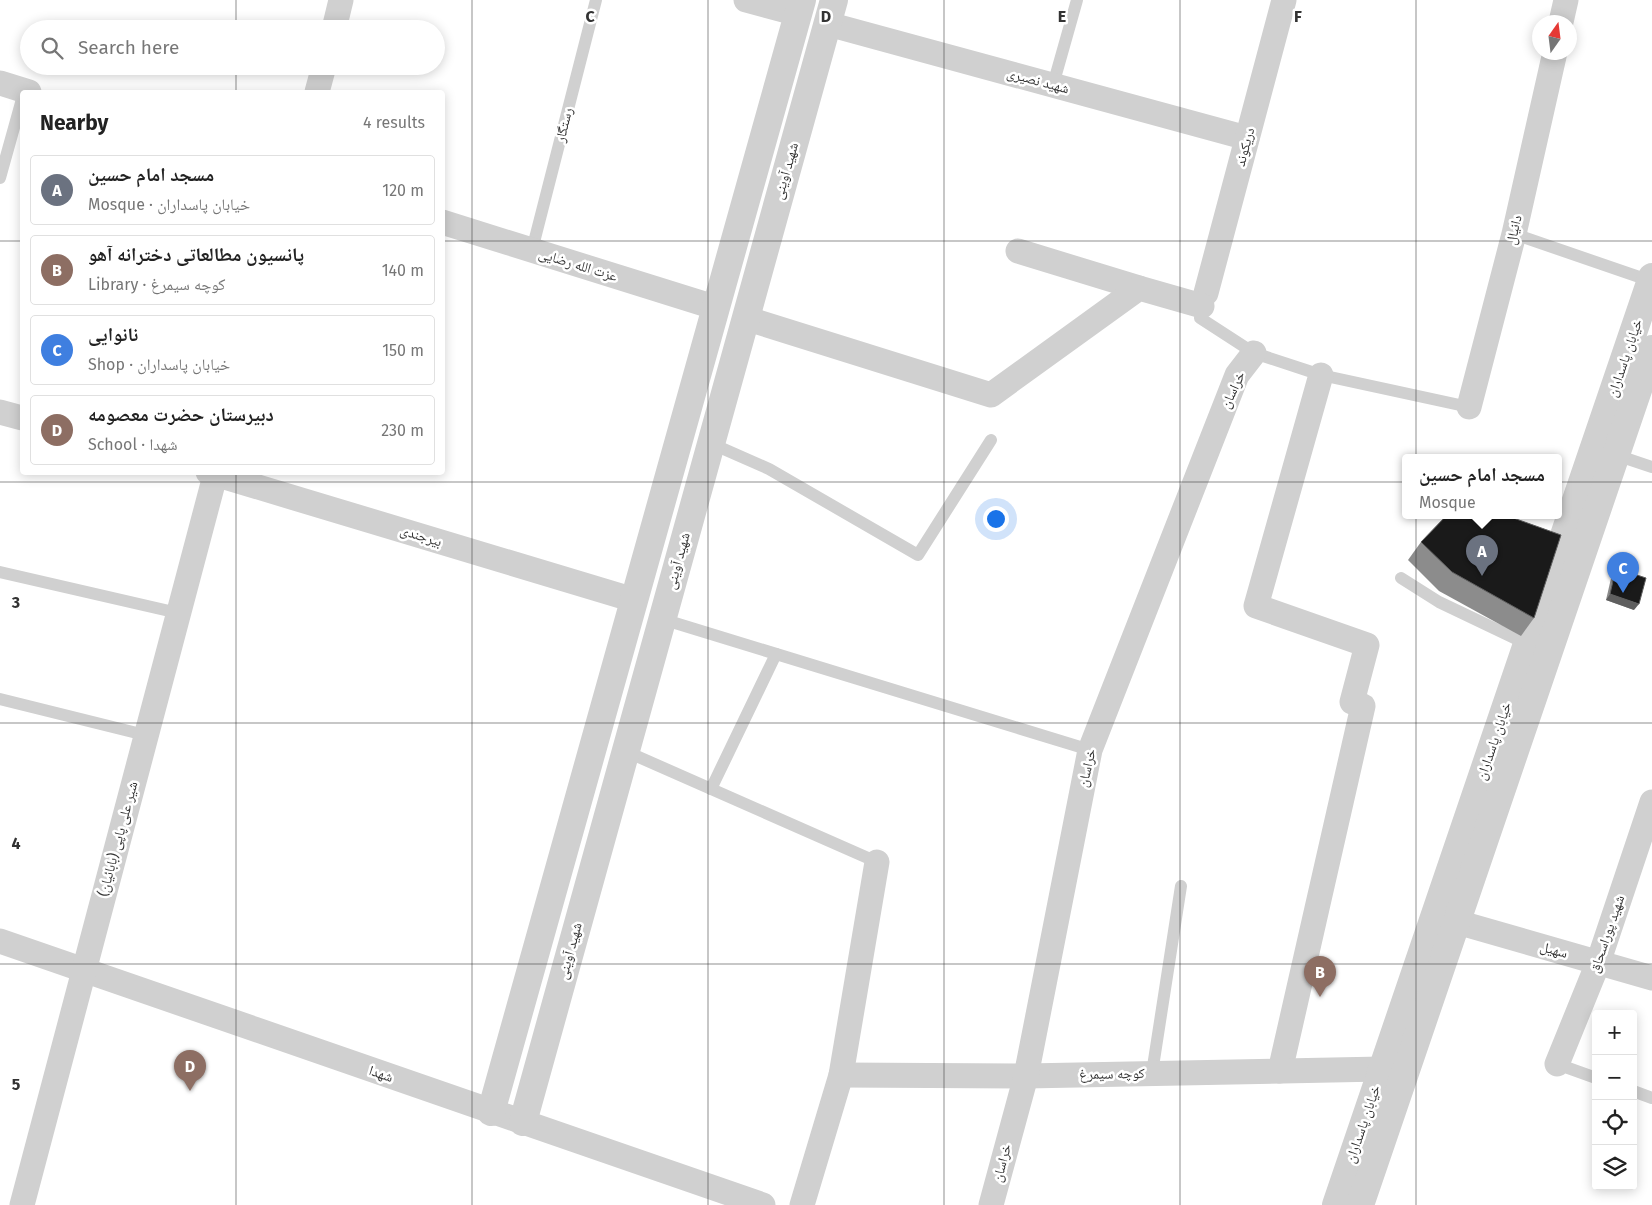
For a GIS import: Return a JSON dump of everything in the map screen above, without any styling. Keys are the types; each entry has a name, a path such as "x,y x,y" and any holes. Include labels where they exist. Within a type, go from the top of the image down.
{"street":[{"path":"336,20 341,0"},
{"path":"491,1112 714,307 800,7 746,0"},
{"name":"دریکوند","path":"1204,300 1284,0"},
{"path":"1563,15 1566,0"},
{"name":"شهید نصیری","path":"831,12 1053,85 1247,138"},
{"name":"شهید آوینی","path":"523,1122 831,12"},
{"name":"دانیال","path":"1469,407 1514,234 1552,60"},
{"path":"318,90 322,75"},
{"path":"0,83 20,92"},
{"name":"عزت الله رضایی","path":"445,223 714,307"},
{"path":"1018,251 1139,288 1204,300"},
{"name":"خیابان پاسداران","path":"1336,1205 1651,279"},
{"path":"745,318 991,395 1139,288"},
{"name":"خیابان پاسداران","path":"1360,1205 1652,349"},
{"name":"خراسان","path":"991,1205 1026,1076 1090,750 1237,375 1254,353"},
{"path":"1280,1071 1363,706 1352,702 1367,645 1256,606 1321,376"},
{"path":"0,412 20,417"},
{"name":"شیر علی پاپی (بابائیان)","path":"22,1205 212,475"},
{"name":"بیرجندی","path":"220,475 634,600"},
{"name":"شهید پوراسحاق","path":"1557,1064 1598,963 1652,802"},
{"path":"802,1205 841,1075 877,862"},
{"name":"سهیل","path":"1457,922 1652,978"},
{"name":"شهدا","path":"0,941 763,1205"},
{"name":"کوچه سیمرغ","path":"841,1075 1026,1076 1382,1069"}],"lane":[{"name":"رستگار","path":"532,250 596,0"},
{"path":"1053,85 1077,0"},
{"path":"0,178 20,111"},
{"path":"1514,234 1651,279"},
{"path":"1204,300 1200,318 1254,353 1321,376 1469,407"},
{"path":"710,443 769,469 918,555 991,440"},
{"path":"1616,455 1652,467"},
{"path":"0,572 178,613"},
{"path":"1401,578 1439,602 1527,644"},
{"path":"662,619 1090,750"},
{"path":"711,789 776,654"},
{"path":"0,699 146,735"},
{"path":"625,751 877,862"},
{"path":"1152,1074 1181,886"},
{"path":"1557,1064 1592,1077"},
{"path":"1637,1092 1652,1098"}],"building":[{"path":"1443,519 1516,519 1561,535 1534,618 1452,572 1421,542"},
{"path":"1616,568 1646,578 1639,604 1610,594"}],"place":[{"name":"مسجد امام حسین","path":"1482,576"},
{"name":"نانوایی","path":"1623,593"},
{"name":"پانسیون مطالعاتی دخترانه آهو","path":"1320,997"},
{"name":"دبیرستان حضرت معصومه","path":"190,1091"}]}
